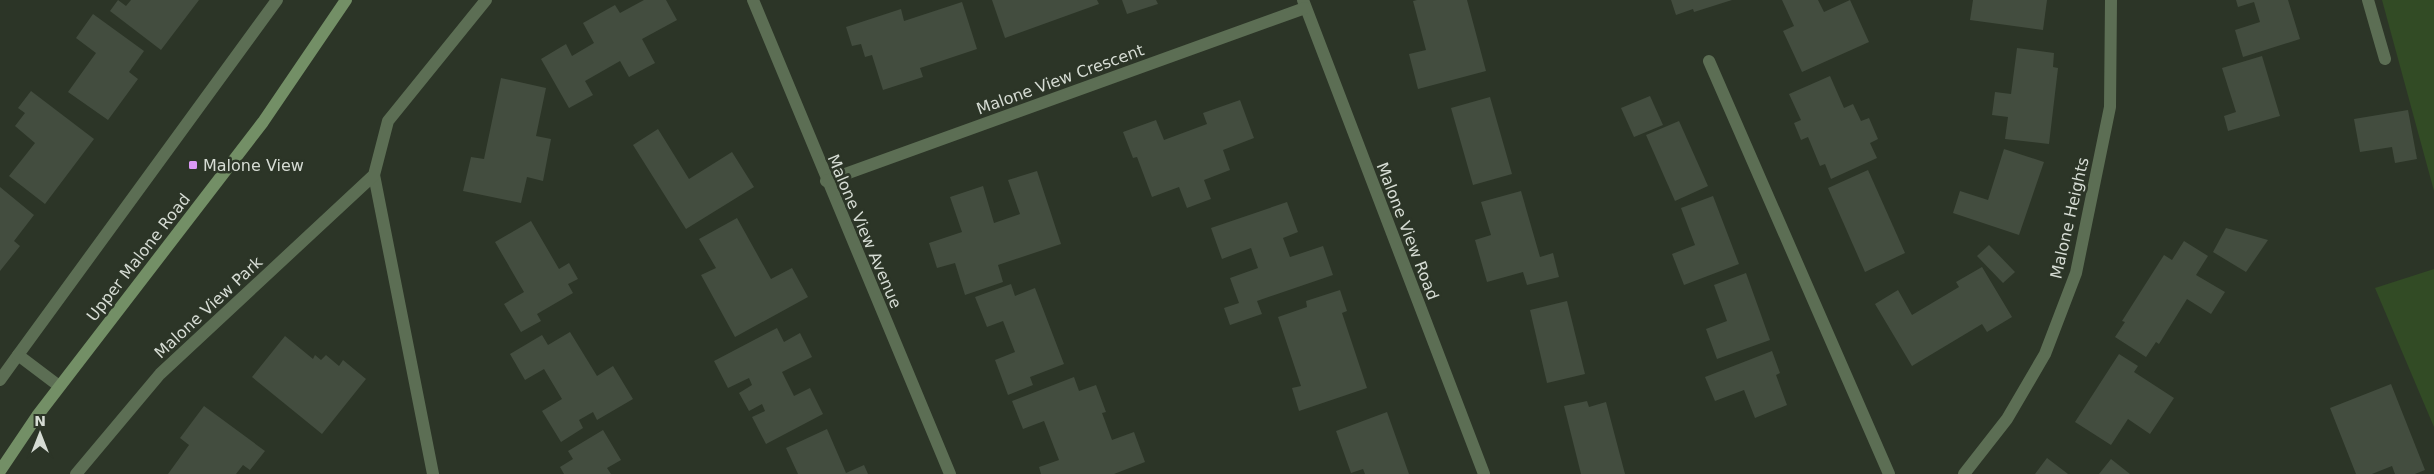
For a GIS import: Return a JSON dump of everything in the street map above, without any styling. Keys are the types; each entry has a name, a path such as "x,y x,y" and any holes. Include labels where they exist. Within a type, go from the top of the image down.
{"main road":[{"name":"Upper Malone Road","path":"0,471 59,386 263,122 346,0"}],"street":[{"path":"0,380 277,0"},
{"path":"433,474 374,175 388,121 486,0"},
{"name":"Malone View Avenue","path":"752,0 950,474"},
{"name":"Malone Heights","path":"1964,474 2007,419 2045,354 2076,272 2110,107 2111,0"},
{"path":"2368,0 2385,59"},
{"name":"Malone View Crescent","path":"826,181 1304,4"},
{"name":"Malone View Road","path":"1304,4 1484,474"},
{"path":"1709,62 1889,474"},
{"name":"Malone View Park","path":"76,474 160,374 374,175"},
{"path":"18,355 59,386"}],"green space":[{"path":"2382,0 2434,0 2434,191"},
{"path":"2434,269 2434,427 2375,288"}],"building":[{"path":"118,0 126,6 131,0 199,0 161,50 110,11"},
{"path":"644,0 666,0 677,20 642,39 655,63 629,77 620,61 585,81 593,95 569,108 541,59 566,44 572,56 594,43 583,23 615,5 620,13"},
{"path":"992,0 1097,0 1099,4 1005,38"},
{"path":"1122,0 1156,0 1158,4 1127,14"},
{"path":"1467,0 1486,71 1418,89 1409,54 1426,50 1413,1"},
{"path":"1671,0 1732,0 1694,12 1693,9 1676,15"},
{"path":"1782,0 1818,0 1824,12 1850,0 1869,42 1802,72 1783,31 1794,26"},
{"path":"1973,0 2047,0 2043,30 1970,20"},
{"path":"2236,0 2288,0 2300,39 2243,57 2235,30 2260,22 2254,2 2238,7"},
{"path":"962,2 977,49 920,68 923,77 883,90 872,55 865,57 861,44 852,46 846,27 901,9 904,21"},
{"path":"93,14 144,51 129,72 138,79 108,120 68,92 96,53 76,38"},
{"path":"2017,48 2054,53 2053,67 2058,68 2049,144 2005,139 2008,117 1992,115 1995,92 2011,94"},
{"path":"2262,56 2280,116 2228,131 2224,116 2236,112 2222,68"},
{"path":"1830,76 1844,108 1853,104 1861,121 1869,118 1878,139 1870,143 1877,158 1831,179 1825,164 1820,166 1808,137 1801,140 1794,123 1801,120 1789,94"},
{"path":"501,78 546,88 536,136 551,139 543,181 527,177 521,203 463,191 471,157 484,159"},
{"path":"31,91 94,139 45,204 9,176 35,143 15,126 25,113 18,108"},
{"path":"1650,96 1663,125 1634,137 1621,108"},
{"path":"1490,97 1512,174 1473,185 1451,108"},
{"path":"1240,100 1254,138 1223,150 1230,170 1204,180 1211,199 1187,208 1179,187 1152,197 1137,157 1133,158 1123,132 1156,120 1164,140 1207,124 1203,113"},
{"path":"2408,110 2417,159 2395,163 2392,147 2360,152 2354,119"},
{"path":"1679,121 1708,186 1675,201 1646,135"},
{"path":"658,129 689,179 732,152 754,187 686,229 633,145"},
{"path":"2004,149 2044,162 2019,235 1953,213 1960,191 1988,200"},
{"path":"1868,170 1905,253 1865,272 1828,188"},
{"path":"1037,171 1061,244 998,265 1003,282 965,295 955,263 937,268 929,243 962,232 950,197 983,186 994,223 1020,214 1008,180"},
{"path":"0,187 34,215 14,241 20,246 0,271"},
{"path":"1521,191 1540,257 1553,253 1559,277 1527,285 1523,272 1487,282 1475,240 1491,235 1481,202"},
{"path":"1713,196 1739,264 1684,285 1672,254 1695,245 1681,208"},
{"path":"1287,202 1298,232 1283,238 1290,257 1323,246 1333,275 1257,301 1262,314 1230,325 1224,308 1239,303 1230,278 1258,268 1251,248 1222,259 1211,228"},
{"path":"737,218 771,279 792,268 808,297 735,337 701,275 716,268 699,239"},
{"path":"531,221 559,269 569,263 578,279 568,284 573,293 537,314 541,321 521,332 504,304 524,292 495,242"},
{"path":"2226,228 2268,240 2246,272 2213,252"},
{"path":"2184,241 2208,256 2196,275 2225,292 2211,314 2187,299 2159,344 2156,342 2146,357 2115,337 2125,322 2122,321 2164,255 2172,260"},
{"path":"1989,245 2015,272 2003,283 1977,256"},
{"path":"1982,267 2012,317 1987,332 1982,324 1912,366 1875,304 1898,290 1912,315 1959,287 1956,282"},
{"path":"1746,273 1770,340 1717,359 1706,329 1727,321 1714,285"},
{"path":"1011,284 1015,296 1035,288 1064,364 1030,377 1033,385 1008,395 995,360 1015,352 1003,321 987,327 975,297"},
{"path":"1340,290 1347,311 1342,313 1367,388 1299,411 1292,388 1301,386 1278,317 1307,307 1306,301"},
{"path":"1567,301 1585,374 1547,383 1530,310"},
{"path":"777,328 784,342 800,333 812,357 782,372 794,396 810,388 823,414 766,444 752,417 765,411 762,404 749,411 739,393 752,385 749,378 728,388 714,361"},
{"path":"570,332 597,376 613,366 633,399 597,420 593,412 579,420 583,428 561,442 542,411 562,399 544,369 525,380 510,354 542,335 548,345"},
{"path":"285,336 313,359 315,355 321,360 326,355 339,366 343,360 366,379 322,434 252,377"},
{"path":"1772,351 1780,373 1776,375 1787,405 1755,418 1744,390 1715,401 1705,377"},
{"path":"2119,354 2138,366 2134,372 2174,398 2150,434 2128,419 2111,445 2075,422"},
{"path":"1074,377 1079,391 1096,385 1106,412 1102,413 1112,440 1134,432 1145,462 1114,474 1041,474 1039,467 1059,460 1044,421 1023,429 1012,401"},
{"path":"2391,384 2425,470 2415,474 2395,474 2392,466 2372,474 2356,474 2330,408"},
{"path":"1587,401 1589,407 1606,402 1625,474 1581,474 1564,406"},
{"path":"204,406 265,451 250,470 243,465 236,474 168,474 189,445 180,438"},
{"path":"1387,412 1409,474 1365,474 1363,469 1351,473 1336,431"},
{"path":"827,429 846,473 864,465 868,474 798,474 786,448"},
{"path":"603,430 621,460 607,468 611,474 564,474 560,467 573,459 568,451"},
{"path":"2047,458 2068,474 2035,474"},
{"path":"2111,459 2130,474 2099,474"}],"place":[{"name":"Malone View","path":"193,165"}]}
